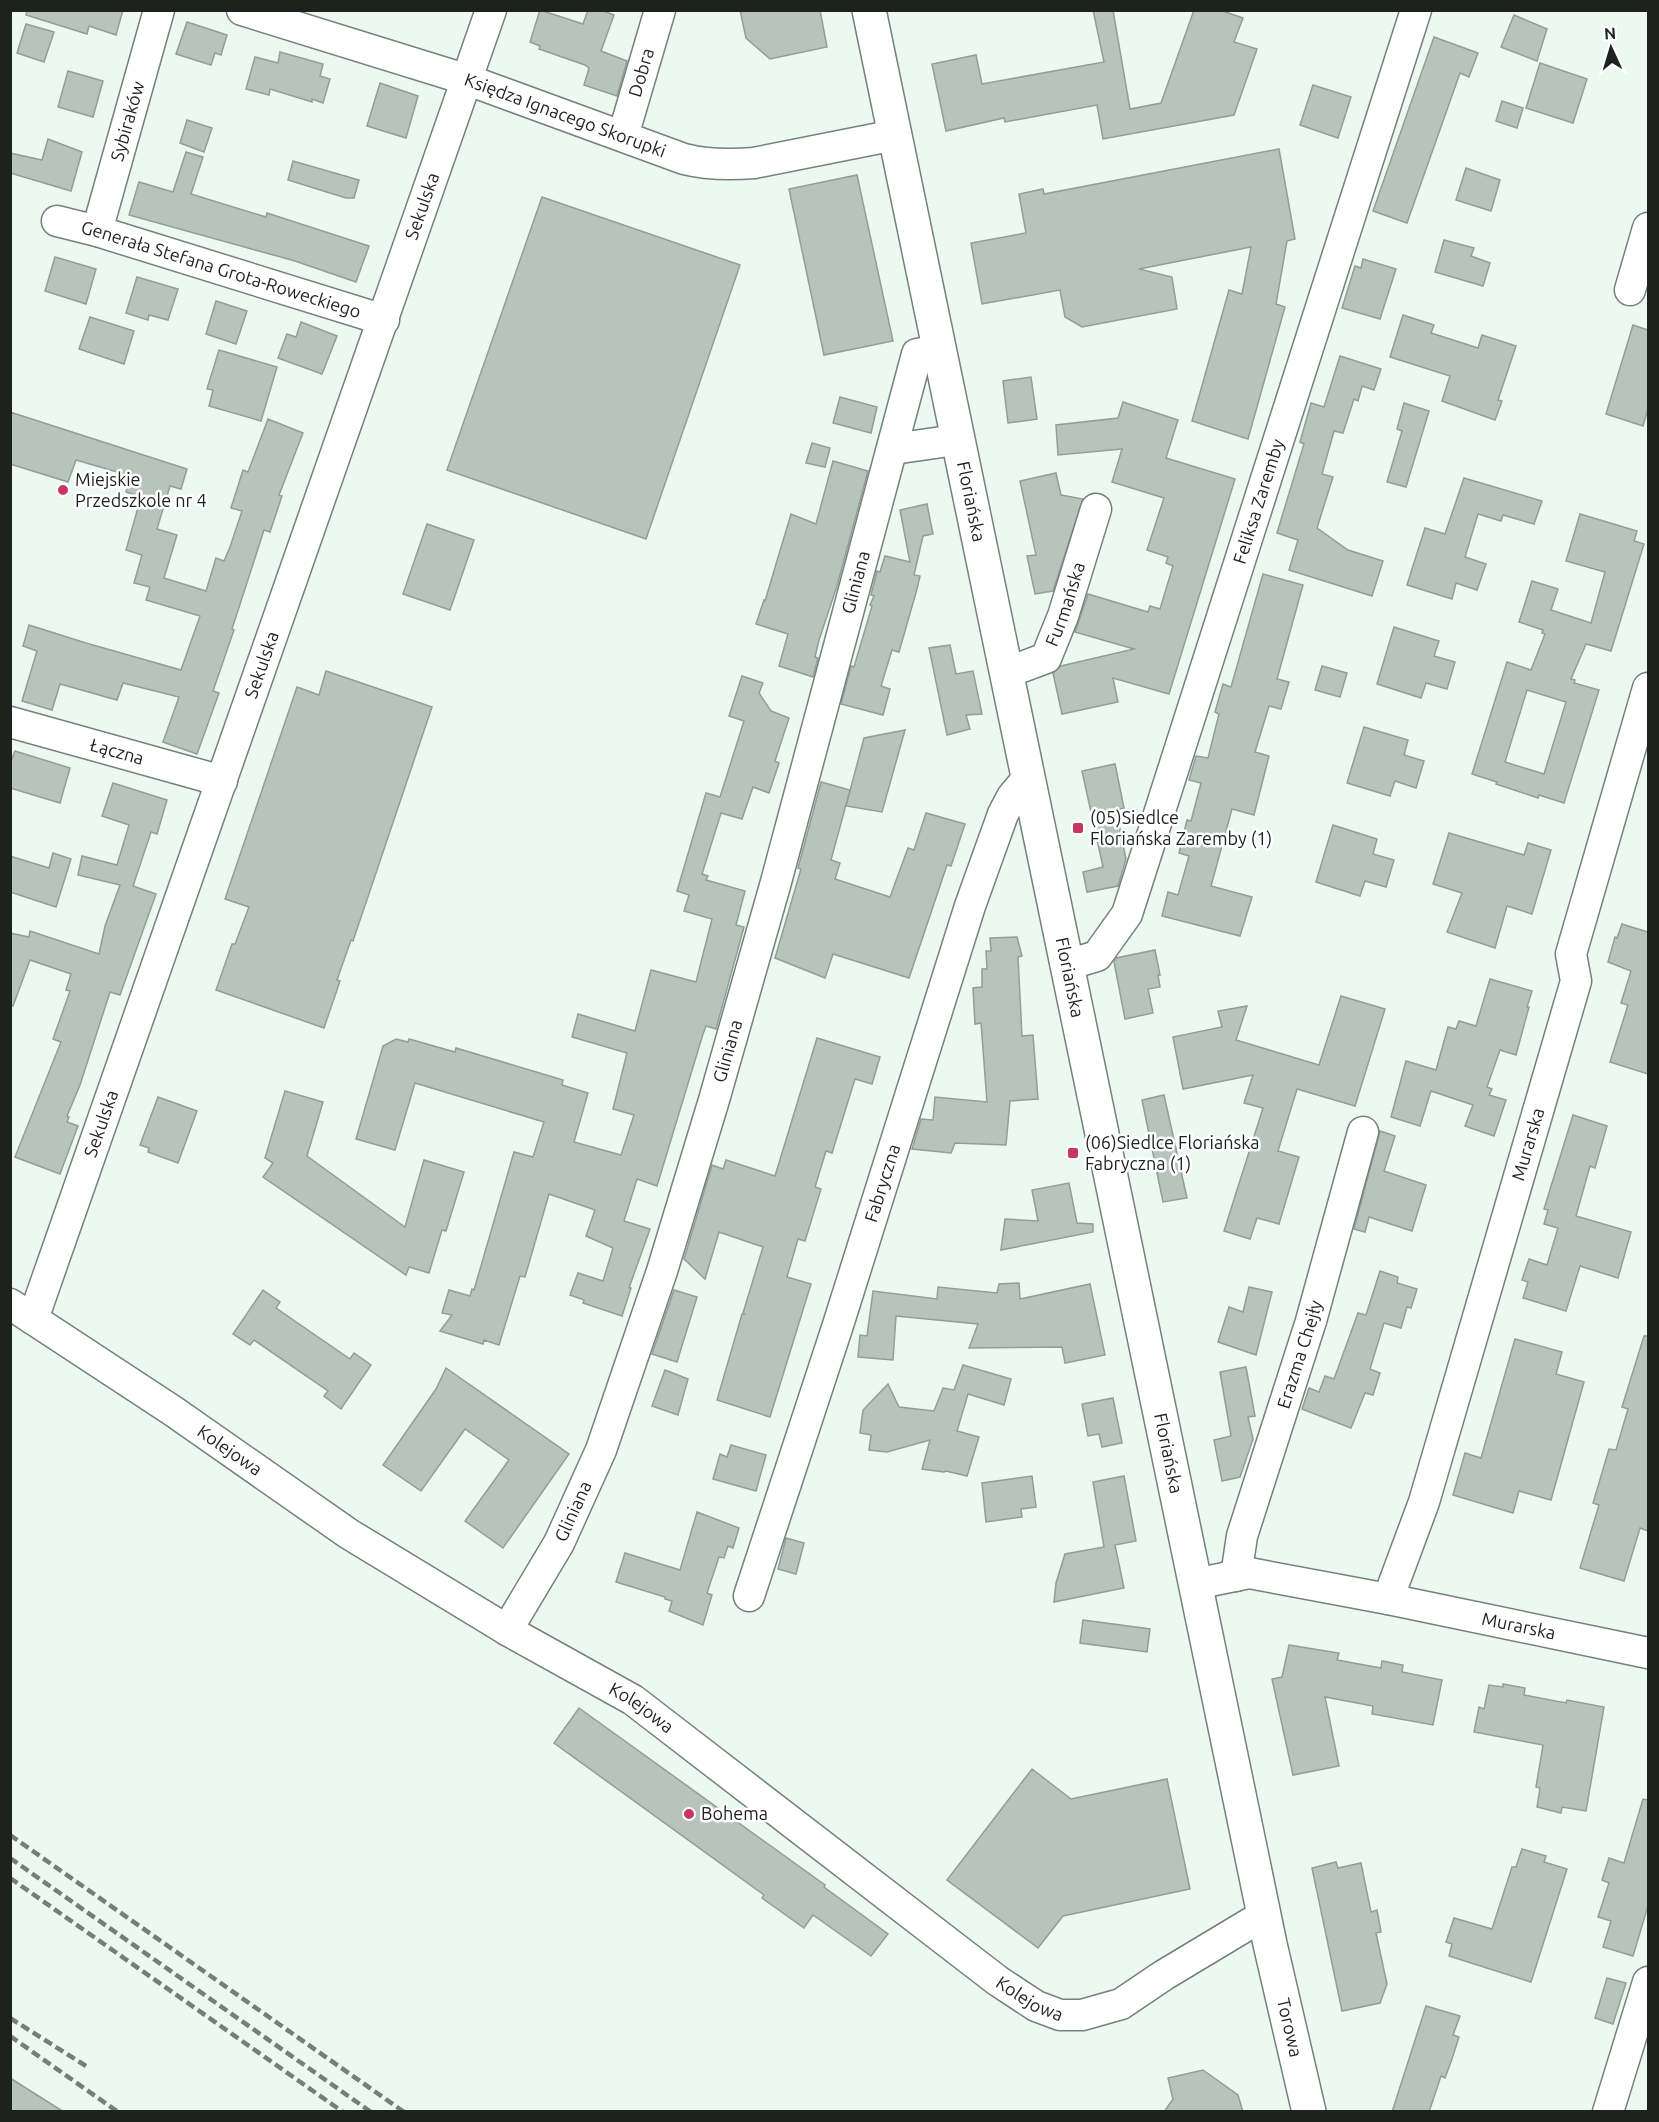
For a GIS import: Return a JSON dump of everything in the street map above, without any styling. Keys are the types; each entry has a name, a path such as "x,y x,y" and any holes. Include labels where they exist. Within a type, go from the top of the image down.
{"street":[{"name":"Sybiraków","path":"97,231 159,10"},
{"name":"Księdza Ignacego Skorupki","path":"242,10 468,80 684,159 702,163 736,165 754,163 895,135"},
{"name":"Sekulska","path":"22,1311 222,781 491,10"},
{"name":"Dobra","path":"623,136 660,10"},
{"name":"Floriańska","path":"869,10 895,135 928,352 956,440 1267,1930"},
{"name":"Feliksa Zaremby","path":"1067,965 1097,956 1127,914 1416,10"},
{"name":"Generała Stefana Grota-Roweckiego","path":"57,221 97,231 384,321"},
{"path":"1630,290 1648,228"},
{"name":"Gliniana","path":"507,1630 559,1543 601,1450 662,1271 770,905 893,450 928,352"},
{"path":"893,450 956,440"},
{"name":"Furmańska","path":"1006,673 1046,657 1063,616 1096,509"},
{"name":"Murarska","path":"1388,1599 1424,1502 1576,981 1570,954 1648,688"},
{"name":"Łączna","path":"10,723 222,781"},
{"name":"Fabryczna","path":"749,1596 970,906 1003,814 1012,797 1028,778"},
{"name":"Erazma Chejły","path":"1236,1576 1242,1536 1311,1321 1363,1132"},
{"name":"Kolejowa","path":"22,1311 173,1411 349,1534 507,1630 633,1700 998,1981 1036,2006 1060,2015 1082,2015 1121,2004 1164,1975 1267,1930"},
{"name":"Murarska","path":"1195,1584 1250,1573 1648,1653"},
{"name":"Torowa","path":"1267,1930 1310,2112"},
{"path":"1608,2112 1648,1982"}],"building":[{"path":"27,10 123,10 116,35 89,26 87,34 26,15"},
{"path":"540,10 583,24 588,10 601,10 614,15 601,51 627,61 617,96 584,85 589,68 585,65 539,49 540,46 530,42"},
{"path":"740,10 820,10 827,47 770,59 746,38"},
{"path":"1093,10 1113,10 1130,109 1161,103 1194,10 1220,10 1243,18 1234,42 1257,49 1234,115 1103,139 1097,105 1005,122 1004,118 946,131 932,64 976,55 982,84 1104,62"},
{"path":"1514,15 1547,29 1537,61 1501,47"},
{"path":"187,22 227,35 221,55 215,53 211,65 176,54"},
{"path":"26,24 54,32 44,62 17,53"},
{"path":"1434,37 1478,53 1469,77 1460,73 1407,223 1373,211"},
{"path":"280,52 323,64 320,76 330,79 323,103 312,99 312,102 270,89 269,95 246,89 255,57 278,63"},
{"path":"1540,63 1587,79 1573,123 1526,108"},
{"path":"68,71 103,81 93,117 58,107"},
{"path":"380,83 418,96 406,138 367,126"},
{"path":"1313,85 1351,97 1338,138 1300,125"},
{"path":"1502,101 1523,108 1517,128 1496,121"},
{"path":"187,120 212,128 204,152 180,143"},
{"path":"48,139 82,152 71,191 10,173 10,153 42,160"},
{"path":"1279,149 1295,239 1287,241 1276,304 1285,307 1248,439 1192,421 1229,290 1242,294 1251,247 1139,269 1172,277 1177,309 1082,327 1065,317 1060,290 982,304 971,243 1026,233 1019,194 1043,189 1044,194"},
{"path":"186,152 203,157 191,194 266,217 267,213 369,246 356,282 295,261 129,215 139,182 173,192"},
{"path":"293,161 359,180 354,198 346,198 288,180"},
{"path":"1466,168 1500,180 1491,211 1456,200"},
{"path":"857,175 893,341 824,355 789,189"},
{"path":"542,197 740,265 646,539 447,470"},
{"path":"1444,240 1474,248 1471,256 1490,263 1483,286 1435,272"},
{"path":"55,257 96,269 86,304 45,291"},
{"path":"1363,259 1396,269 1380,319 1342,308 1355,266 1361,268"},
{"path":"137,277 178,289 168,320 149,315 148,320 126,313"},
{"path":"216,301 247,311 236,344 206,334"},
{"path":"1403,315 1434,325 1431,333 1478,348 1482,335 1516,346 1498,400 1502,401 1495,420 1442,401 1450,376 1390,357"},
{"path":"90,317 134,331 124,364 79,349"},
{"path":"301,322 337,336 322,374 278,358 287,334 296,337"},
{"path":"1633,325 1648,330 1648,409 1643,426 1606,414"},
{"path":"219,350 277,367 261,421 209,406 213,390 207,389"},
{"path":"1340,356 1381,369 1374,390 1362,386 1358,401 1354,399 1343,433 1334,431 1322,474 1333,477 1317,528 1348,550 1383,561 1372,596 1289,570 1298,540 1277,533 1304,444 1300,442 1311,403 1324,407"},
{"path":"1031,377 1037,419 1008,423 1003,381"},
{"path":"840,397 877,407 871,433 833,423"},
{"path":"1123,402 1178,420 1166,458 1235,479 1169,694 1113,678 1118,702 1062,714 1053,673 1061,666 1134,649 1075,632 1088,594 1148,612 1150,606 1160,609 1173,566 1166,563 1168,557 1147,550 1164,498 1112,482 1122,449 1058,455 1056,425 1118,418"},
{"path":"1404,403 1429,411 1406,487 1387,482 1402,431 1397,429"},
{"path":"10,412 187,469 181,489 170,486 157,529 177,535 164,578 206,591 216,558 224,561 230,547 242,511 231,508 243,470 248,472 268,419 303,433 279,495 282,496 270,532 264,530 213,691 219,693 197,754 163,742 179,697 123,683 117,700 60,684 52,710 22,701 37,651 23,646 29,625 181,670 200,616 146,600 150,587 134,583 142,555 126,550 141,497 126,492 131,476 76,460 68,482 10,464"},
{"path":"812,443 830,448 825,467 806,463"},
{"path":"833,461 868,471 837,586 819,640 815,657 818,658 813,677 779,666 788,634 756,624 791,514 816,524"},
{"path":"1056,473 1061,495 1083,499 1053,591 1035,594 1027,556 1036,555 1020,481"},
{"path":"1464,478 1542,501 1534,524 1503,515 1501,521 1478,514 1465,557 1486,564 1477,590 1456,583 1452,599 1407,585 1425,528 1445,534"},
{"path":"927,504 933,534 923,536 914,575 920,576 917,589 899,652 892,650 881,686 890,689 883,715 841,704 851,666 854,667 872,606 870,605 874,596 871,595 877,571 880,572 885,556 910,562 900,510"},
{"path":"1580,514 1637,531 1634,541 1644,544 1611,651 1586,644 1571,679 1575,680 1574,683 1599,690 1564,803 1539,795 1538,798 1472,774 1507,662 1531,670 1545,634 1542,633 1543,630 1519,622 1532,581 1558,589 1551,610 1591,623 1605,572 1566,561","holes":["1527,690 1566,702 1544,774 1505,762"]},
{"path":"427,524 474,540 450,610 403,594"},
{"path":"1263,574 1303,585 1277,679 1289,682 1281,709 1269,706 1255,752 1269,756 1254,815 1232,809 1211,886 1252,897 1240,936 1162,916 1168,892 1178,895 1189,856 1179,853 1187,820 1191,821 1201,783 1189,780 1196,756 1208,758 1219,714 1215,712 1223,684 1231,687"},
{"path":"1394,627 1439,641 1434,656 1455,662 1447,689 1426,683 1421,698 1377,684"},
{"path":"950,645 956,674 973,671 982,714 966,715 970,729 947,735 929,648"},
{"path":"1322,666 1347,673 1340,697 1315,690"},
{"path":"326,671 432,707 353,941 351,940 337,980 340,981 324,1028 216,990 232,944 235,944 249,907 225,899 297,687 319,695"},
{"path":"742,676 763,683 759,693 771,711 789,718 775,761 779,763 769,793 753,787 742,819 721,813 702,874 708,876 706,880 745,891 736,925 744,927 716,1029 706,1026 657,1186 637,1179 624,1221 650,1229 629,1288 631,1288 622,1316 583,1303 584,1300 570,1295 578,1273 603,1281 613,1248 586,1236 595,1210 549,1194 525,1277 520,1276 499,1345 484,1340 483,1344 440,1331 452,1315 442,1313 449,1290 470,1296 472,1289 474,1290 514,1152 533,1157 544,1122 415,1083 395,1150 356,1139 383,1046 396,1039 408,1042 409,1039 455,1052 456,1048 563,1080 562,1085 588,1093 574,1142 621,1155 634,1115 613,1109 627,1053 572,1037 578,1014 635,1031 651,970 696,982 712,919 684,911 689,895 677,891 706,793 720,797 744,721 729,716"},
{"path":"1364,727 1408,740 1404,755 1424,761 1416,788 1395,781 1390,796 1347,783"},
{"path":"905,730 882,812 846,806 864,738"},
{"path":"15,751 70,768 60,803 10,788 10,764"},
{"path":"1115,764 1124,808 1116,810 1126,859 1118,886 1087,892 1083,872 1103,867 1082,771"},
{"path":"821,782 850,790 831,860 840,863 835,879 890,897 908,848 914,850 926,813 965,824 951,866 947,865 909,978 833,954 825,978 775,958 801,869 798,868"},
{"path":"113,783 167,800 157,834 151,832 133,886 156,894 120,995 110,992 80,1085 67,1116 69,1117 67,1122 78,1126 60,1174 15,1157 61,1042 53,1039 70,991 66,990 71,974 30,960 13,1006 10,1005 10,933 29,937 30,931 99,954 105,926 120,885 78,875 82,856 117,865 129,825 102,816"},
{"path":"1333,825 1377,839 1373,854 1394,860 1386,887 1365,881 1360,896 1316,882"},
{"path":"1449,833 1524,855 1528,843 1551,850 1532,914 1507,906 1495,948 1447,932 1462,893 1433,884"},
{"path":"53,853 71,859 56,907 10,892 10,856 49,868"},
{"path":"1622,924 1648,932 1648,1074 1610,1062 1628,1005 1621,1003 1631,971 1608,962 1615,937 1617,938"},
{"path":"1017,937 1022,956 1018,957 1022,1036 1033,1035 1038,1099 1010,1101 1006,1145 955,1143 951,1153 912,1149 921,1119 933,1120 935,1097 987,1102 981,1023 975,1024 973,988 982,987 982,969 987,969 986,951 991,951 990,938"},
{"path":"1155,950 1160,987 1148,989 1153,1013 1125,1019 1114,962 1116,958"},
{"path":"1490,979 1532,991 1516,1055 1500,1050 1487,1087 1492,1089 1489,1095 1506,1100 1494,1136 1465,1126 1473,1105 1431,1091 1420,1126 1391,1117 1406,1061 1436,1070 1448,1027 1456,1029 1459,1021 1476,1026"},
{"path":"1341,996 1385,1009 1355,1106 1297,1089 1278,1151 1299,1157 1279,1224 1257,1218 1250,1239 1224,1231 1263,1108 1244,1103 1253,1075 1183,1089 1173,1037 1222,1027 1218,1011 1247,1006 1236,1040 1319,1065"},
{"path":"817,1038 880,1057 872,1084 855,1079 832,1153 826,1151 815,1187 821,1189 805,1241 798,1239 787,1277 811,1284 770,1417 717,1400 742,1314 745,1314 743,1313 763,1247 719,1232 705,1279 684,1259 712,1165 723,1169 726,1160 775,1176"},
{"path":"285,1091 323,1102 307,1156 405,1227 424,1160 464,1172 446,1231 442,1230 429,1273 409,1267 406,1275 263,1177 273,1163 265,1158"},
{"path":"1164,1095 1187,1198 1163,1202 1142,1100"},
{"path":"158,1097 197,1111 178,1163 148,1152 149,1148 140,1145"},
{"path":"1573,1115 1607,1126 1595,1168 1590,1166 1576,1216 1631,1232 1618,1278 1580,1266 1566,1311 1523,1298 1528,1282 1522,1280 1529,1259 1547,1265 1558,1228 1544,1224 1548,1210 1544,1209"},
{"path":"1380,1131 1395,1136 1384,1171 1426,1185 1412,1231 1369,1217 1365,1232 1354,1229"},
{"path":"1069,1183 1077,1223 1093,1224 1093,1232 1001,1250 1005,1219 1038,1221 1032,1190"},
{"path":"1380,1271 1398,1277 1397,1283 1417,1289 1411,1308 1407,1307 1401,1328 1384,1323 1370,1369 1380,1373 1373,1395 1365,1393 1351,1428 1302,1409 1309,1388 1319,1392 1325,1376 1334,1379 1358,1313 1366,1315"},
{"path":"1019,1283 1020,1299 1090,1284 1105,1355 1065,1363 1062,1347 969,1348 978,1324 896,1316 893,1360 858,1357 860,1335 867,1336 873,1291 937,1299 938,1287 997,1293 999,1284"},
{"path":"1249,1287 1272,1292 1256,1355 1218,1342 1229,1307 1243,1312"},
{"path":"263,1290 280,1302 276,1308 350,1359 354,1353 371,1365 341,1409 324,1396 328,1391 254,1340 250,1345 233,1334"},
{"path":"674,1290 697,1297 677,1362 652,1354"},
{"path":"1644,1336 1648,1336 1648,1531 1640,1528 1624,1581 1580,1568 1599,1505 1593,1503 1609,1449 1616,1450 1628,1409 1622,1407"},
{"path":"1515,1339 1562,1352 1556,1374 1584,1382 1551,1500 1519,1491 1513,1513 1453,1495 1465,1453 1481,1458"},
{"path":"963,1365 1011,1379 1004,1405 968,1394 957,1431 979,1437 967,1476 922,1469 930,1440 887,1452 869,1450 871,1435 860,1433 863,1410 888,1384 899,1407 934,1411 943,1388 954,1390"},
{"path":"1246,1367 1255,1416 1248,1417 1253,1439 1240,1477 1222,1481 1214,1440 1231,1436 1220,1372"},
{"path":"446,1368 569,1454 503,1548 465,1521 509,1460 465,1429 421,1491 383,1465 436,1389"},
{"path":"665,1370 688,1379 678,1415 652,1406"},
{"path":"1113,1398 1122,1443 1102,1447 1099,1434 1088,1436 1082,1404"},
{"path":"731,1445 766,1455 756,1491 713,1479 720,1454 727,1457"},
{"path":"1032,1476 1036,1507 1021,1509 1022,1517 986,1522 982,1483"},
{"path":"1124,1476 1136,1541 1115,1545 1124,1588 1054,1602 1056,1583 1065,1554 1104,1547 1093,1482"},
{"path":"697,1512 739,1528 733,1548 728,1546 724,1558 719,1557 707,1593 712,1595 703,1625 669,1611 672,1601 665,1597 616,1582 625,1553 680,1570"},
{"path":"786,1538 804,1543 796,1574 778,1569"},
{"path":"1083,1620 1150,1629 1147,1652 1080,1643"},
{"path":"1289,1645 1339,1653 1337,1660 1381,1668 1382,1661 1403,1665 1402,1672 1442,1680 1433,1725 1372,1714 1373,1706 1325,1697 1339,1766 1293,1775 1272,1679 1282,1677"},
{"path":"1503,1684 1525,1688 1524,1695 1604,1707 1586,1811 1562,1807 1561,1813 1537,1807 1540,1788 1536,1787 1543,1745 1474,1732 1479,1707 1484,1709 1489,1685 1503,1687"},
{"name":"Bohema","path":"579,1708 825,1885 824,1887 888,1934 871,1956 813,1915 804,1928 762,1898 764,1895 554,1743"},
{"path":"1032,1769 1071,1799 1167,1779 1190,1889 1063,1916 1038,1948 947,1880"},
{"path":"1643,1799 1648,1800 1648,1906 1633,1956 1603,1947 1611,1921 1598,1917 1609,1883 1602,1880 1609,1858 1624,1863"},
{"path":"1522,1849 1546,1856 1544,1862 1567,1869 1531,1982 1449,1956 1452,1944 1446,1942 1454,1918 1492,1929 1512,1867 1516,1867"},
{"path":"1336,1862 1338,1868 1361,1863 1371,1912 1377,1910 1381,1932 1376,1933 1387,1984 1380,2003 1342,2011 1312,1868"},
{"path":"1607,1978 1626,1983 1613,2024 1595,2018"},
{"path":"1426,2006 1460,2016 1453,2035 1459,2037 1452,2059 1445,2078 1441,2076 1429,2112 1392,2112"},
{"path":"1203,2070 1238,2095 1243,2112 1164,2112 1173,2099 1168,2078"},
{"path":"10,2078 64,2112 10,2112"}],"railway":[{"path":"10,1835 404,2112"},
{"path":"10,1858 371,2112"},
{"path":"10,1878 343,2112"},
{"path":"10,2018 86,2066"},
{"path":"10,2036 118,2112"}],"place":[{"name":"Miejskie Przedszkole nr 4","path":"63,490"},
{"name":"(05)Siedlce Floriańska Zaremby (1)","path":"1078,828"},
{"name":"(06)Siedlce Floriańska Fabryczna (1)","path":"1073,1153"},
{"name":"Bohema","path":"689,1814"}]}
